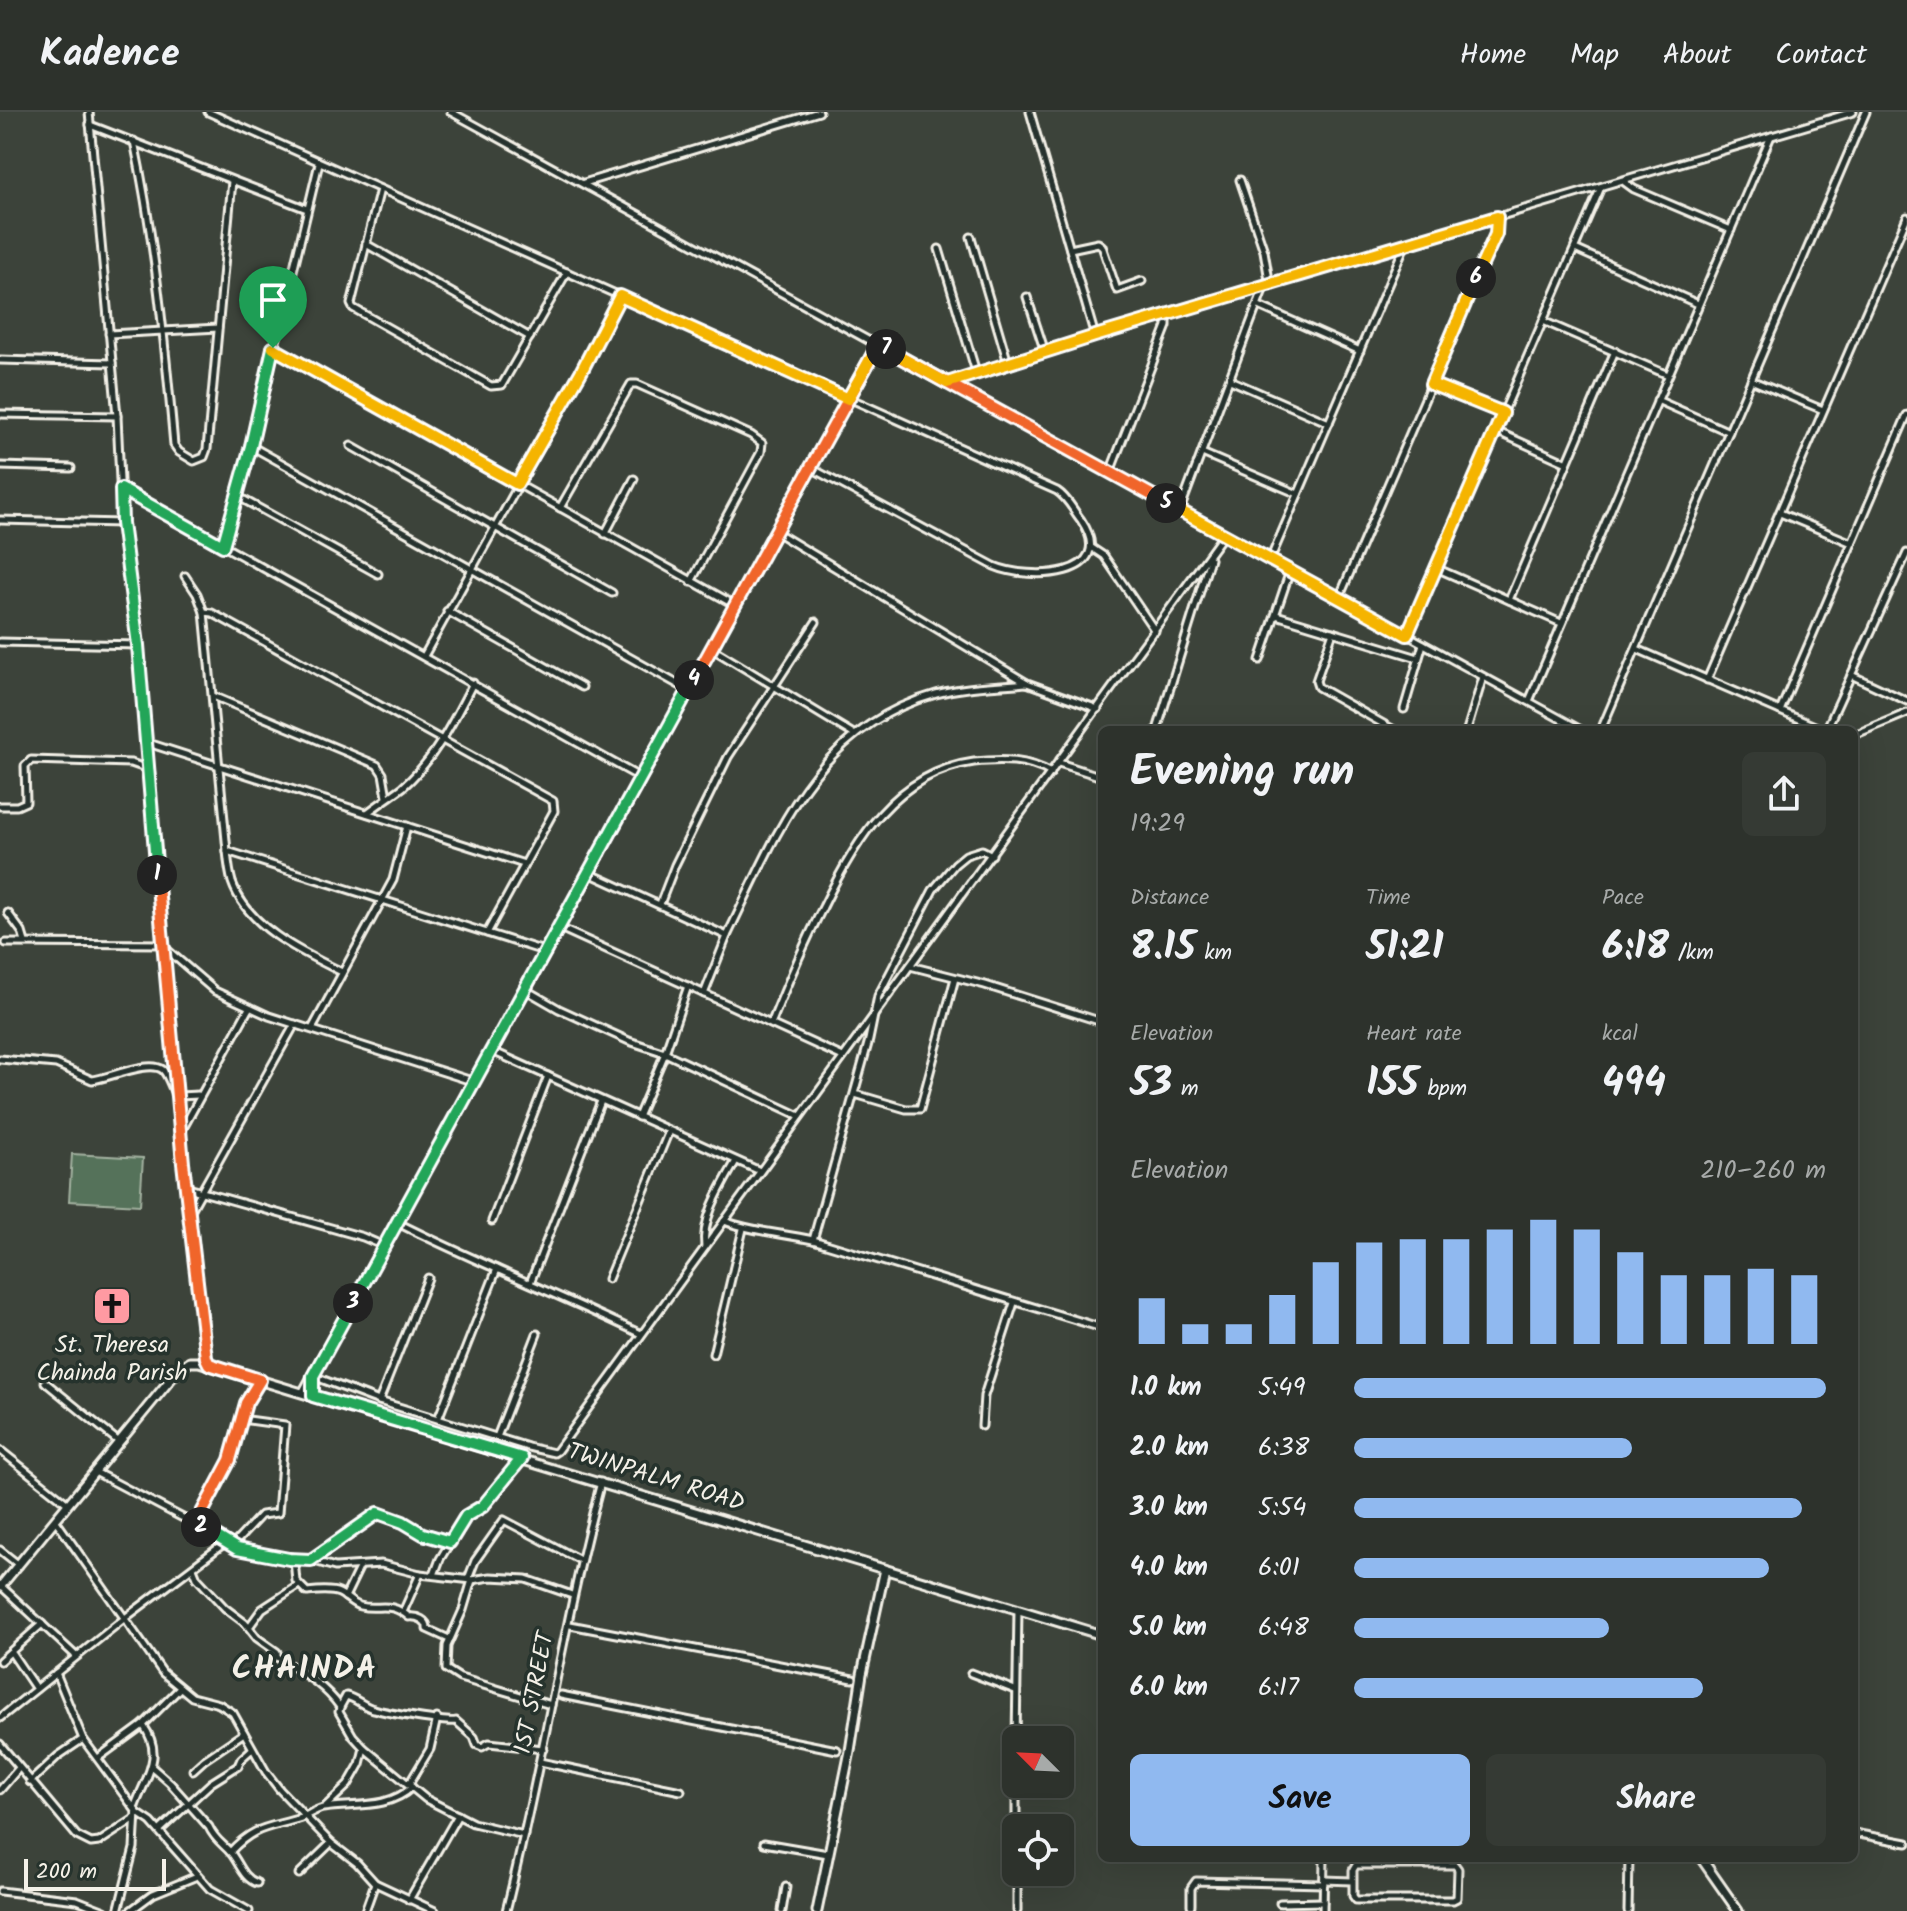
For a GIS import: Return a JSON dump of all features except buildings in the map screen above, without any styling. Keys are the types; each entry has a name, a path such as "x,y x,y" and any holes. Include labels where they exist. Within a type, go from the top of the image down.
{"main road":[{"name":"TWINPALM ROAD","path":"120,1442 179,1369 190,1362 199,1362 1098,1634"},
{"path":"1,1586 120,1442"},
{"path":"817,1911 885,1569"},
{"path":"1704,1862 1738,1911"}],"street":[{"path":"89,112 117,416 122,523 138,645 187,1188 209,1364"},
{"path":"208,112 1057,491 1065,496 1088,532 1092,548 1069,570 1045,576 1014,573 994,566 811,468"},
{"path":"451,112 1574,726"},
{"path":"584,184 819,112"},
{"path":"1030,112 1095,336"},
{"path":"947,383 1167,314 1853,112"},
{"path":"1603,726 1866,112"},
{"path":"90,125 307,209"},
{"path":"1529,701 1771,136"},
{"path":"134,141 144,188 164,332 174,445 194,461 204,457 207,449 232,181"},
{"path":"223,546 251,446 319,163"},
{"path":"1180,510 1267,286 1264,251 1240,180"},
{"path":"1622,180 1634,189 1731,230"},
{"path":"1407,635 1601,187"},
{"path":"380,189 351,304 357,312 491,386 502,385 567,272"},
{"path":"1339,598 1496,234 1497,217"},
{"path":"1707,680 1907,219"},
{"path":"971,237 1008,363"},
{"path":"1070,249 1098,243 1102,246 1117,290 1142,281"},
{"path":"366,244 530,337"},
{"path":"1270,560 1405,244"},
{"path":"939,249 976,372"},
{"path":"1575,249 1699,304"},
{"path":"424,656 620,296"},
{"path":"1027,297 1045,352"},
{"path":"1259,306 1360,351"},
{"path":"1110,472 1167,326 1167,314"},
{"path":"1543,321 1668,375"},
{"path":"109,334 218,328"},
{"path":"302,1393 878,345"},
{"path":"273,348 735,605"},
{"path":"1509,600 1615,351"},
{"path":"0,360 112,363"},
{"path":"1230,380 1329,423"},
{"path":"1751,380 1823,410"},
{"path":"560,508 631,384 751,435 762,443 761,452 691,582"},
{"path":"1431,384 1503,413"},
{"path":"1657,400 1729,432"},
{"path":"0,414 117,416"},
{"path":"1780,711 1907,415"},
{"path":"1496,431 1567,463"},
{"path":"251,446 688,690"},
{"path":"351,446 612,593"},
{"path":"1202,453 1298,494"},
{"path":"0,466 71,468"},
{"path":"605,534 634,479"},
{"path":"121,489 641,778"},
{"path":"237,496 378,574"},
{"path":"1780,513 1852,543"},
{"path":"0,520 122,523"},
{"path":"776,532 1027,683 1098,709"},
{"path":"313,1376 379,1401 528,1447 557,1451 1224,534"},
{"path":"1092,548 1104,556 1155,631"},
{"path":"1158,726 1213,550"},
{"path":"1827,726 1907,553"},
{"path":"1436,568 1561,623"},
{"path":"1260,660 1290,571"},
{"path":"185,576 204,612 232,883 260,922 298,951 342,972"},
{"path":"447,611 582,687"},
{"path":"204,612 212,613 555,803 554,811 487,933"},
{"path":"1276,615 1418,658"},
{"path":"660,904 707,796 739,739 816,622"},
{"path":"1333,632 1316,681 1318,687 1387,726"},
{"path":"0,642 138,645"},
{"path":"1404,709 1423,644"},
{"path":"711,648 855,735"},
{"path":"1637,649 1816,726"},
{"path":"1851,675 1907,701"},
{"path":"1468,726 1483,677"},
{"path":"367,813 404,786 443,739 473,683"},
{"path":"704,994 727,936 778,833 825,761 855,735 887,714 938,693 1027,683"},
{"path":"213,696 377,765 383,774 387,797"},
{"path":"1858,733 1907,713"},
{"path":"145,742 524,864"},
{"path":"0,806 17,806 26,802 25,766 31,760 131,763 148,769"},
{"path":"771,1024 794,967 840,872 874,819 897,797 924,778 961,764 1015,761 1039,766 1051,773"},
{"path":"1059,763 1098,776"},
{"path":"312,1029 397,869 407,826"},
{"path":"813,1240 855,1094 878,996 933,890 966,855 978,850 992,855"},
{"path":"227,851 547,952"},
{"path":"589,873 727,936"},
{"path":"8,913 22,932 25,942"},
{"path":"560,928 843,1057"},
{"path":"6,943 164,946 215,991 249,1008 475,1082"},
{"path":"910,966 1098,1021"},
{"path":"855,1094 906,1109 920,1109 955,978"},
{"path":"638,1117 665,1053 688,986"},
{"path":"526,990 559,1009 629,1041 665,1053 800,1116"},
{"path":"182,1130 249,1008"},
{"path":"191,1211 295,1024"},
{"path":"492,1051 760,1171"},
{"path":"0,1059 56,1064 92,1080 155,1067 165,1074 180,1104"},
{"path":"492,1221 548,1076"},
{"path":"179,1096 199,1095"},
{"path":"530,1283 601,1101"},
{"path":"608,1279 669,1131"},
{"path":"705,1247 707,1222 736,1161"},
{"path":"187,1188 363,1237 384,1246"},
{"path":"724,1221 743,1229 769,1234 785,1233 813,1240 1098,1327"},
{"path":"398,1223 464,1257 530,1283 641,1334"},
{"path":"713,1354 743,1229"},
{"path":"438,1419 497,1269"},
{"path":"379,1401 428,1278"},
{"path":"982,1426 984,1396 1014,1303"},
{"path":"497,1437 537,1334"},
{"path":"313,1376 313,1396"},
{"path":"196,1524 230,1460 246,1403 260,1380"},
{"path":"45,1382 120,1442"},
{"path":"232,1546 261,1515 278,1513 281,1489 285,1425 241,1419"},
{"path":"0,1450 69,1505"},
{"path":"434,1575 466,1516 483,1506 522,1458"},
{"path":"95,1472 246,1551 311,1560 335,1567 389,1565 420,1574 470,1580 490,1577 526,1579 572,1595"},
{"name":"1ST STREET","path":"506,1911 543,1749 572,1595 601,1482"},
{"path":"311,1560 378,1513 403,1522 423,1534 450,1542"},
{"path":"551,1705 460,1678 446,1669 449,1639 463,1610 475,1561 504,1520 580,1560"},
{"path":"56,1521 163,1673 196,1699 225,1708 238,1719 252,1749 275,1784 331,1843 357,1863 375,1883 435,1911"},
{"path":"0,1718 226,1542"},
{"path":"0,1550 19,1565"},
{"path":"294,1560 296,1581 307,1592 331,1591 362,1607 383,1606 409,1617 416,1616 425,1622 427,1629 449,1639"},
{"path":"345,1597 360,1565"},
{"path":"193,1568 197,1578 225,1608 249,1627 260,1642 329,1691 340,1707"},
{"path":"403,1612 420,1574"},
{"path":"249,1627 262,1609 301,1584"},
{"path":"1,1586 76,1656"},
{"path":"1016,1726 1018,1610"},
{"path":"0,1661 42,1624"},
{"path":"570,1625 853,1679"},
{"path":"11,1652 36,1689"},
{"path":"56,1673 83,1739 135,1812 159,1831 197,1876 219,1896 249,1911"},
{"path":"971,1673 1001,1687 1016,1690"},
{"path":"98,1758 143,1725 180,1688"},
{"path":"561,1695 837,1750"},
{"path":"524,1835 473,1823 426,1799 364,1748 353,1736 339,1712 340,1707 346,1696 372,1709 437,1718 451,1723 456,1721 482,1747 489,1743 543,1749"},
{"path":"230,1852 249,1833 325,1808 395,1800 411,1785 430,1749 437,1718"},
{"path":"118,1911 134,1848 135,1812 152,1767 153,1743 143,1725"},
{"path":"193,1770 244,1733"},
{"path":"30,1782 58,1756 83,1739"},
{"path":"0,1744 82,1840 99,1842 135,1812"},
{"path":"325,1808 348,1785 360,1764 364,1748"},
{"path":"159,1831 211,1783 238,1766 252,1749"},
{"path":"540,1762 681,1791"},
{"path":"152,1767 170,1783 230,1852 247,1877 257,1883"},
{"path":"0,1790 19,1768"},
{"path":"409,1900 458,1815"},
{"path":"1858,1834 1907,1843"},
{"path":"299,1874 331,1843"},
{"path":"764,1843 828,1854"},
{"path":"1323,1911 1324,1862"},
{"path":"1628,1911 1629,1862"},
{"path":"1356,1865 1455,1865 1458,1869 1457,1898 1453,1900 1360,1901 1353,1896 1352,1881 1356,1865"},
{"path":"130,1911 153,1894 197,1876"},
{"path":"1191,1905 1191,1888 1196,1881 1352,1881"},
{"path":"365,1911 375,1883"},
{"path":"1017,1886 1017,1911"},
{"path":"782,1911 786,1887"},
{"path":"0,1891 77,1900 105,1911"},
{"path":"1280,1903 1323,1902"}],"green space":[{"path":"72,1154 143,1158 140,1205 69,1201"}],"place":[{"name":"St. Theresa Chainda Parish","path":"112,1306"}],"district":[{"name":"CHAINDA","path":"305,1669"}],"route":[{"path":"273,348 251,446 223,546 121,489 122,523 138,645 183,1163 206,1358 209,1364 260,1380 246,1403 230,1460 196,1524 237,1549 294,1560 311,1560 378,1513 403,1522 423,1534 450,1542 466,1516 483,1506 522,1458 313,1396 313,1376 878,345 947,383 1407,635 1503,413 1431,384 1496,234 1497,217 965,375 947,383 878,345 848,399 620,296 517,484 273,348"}]}
